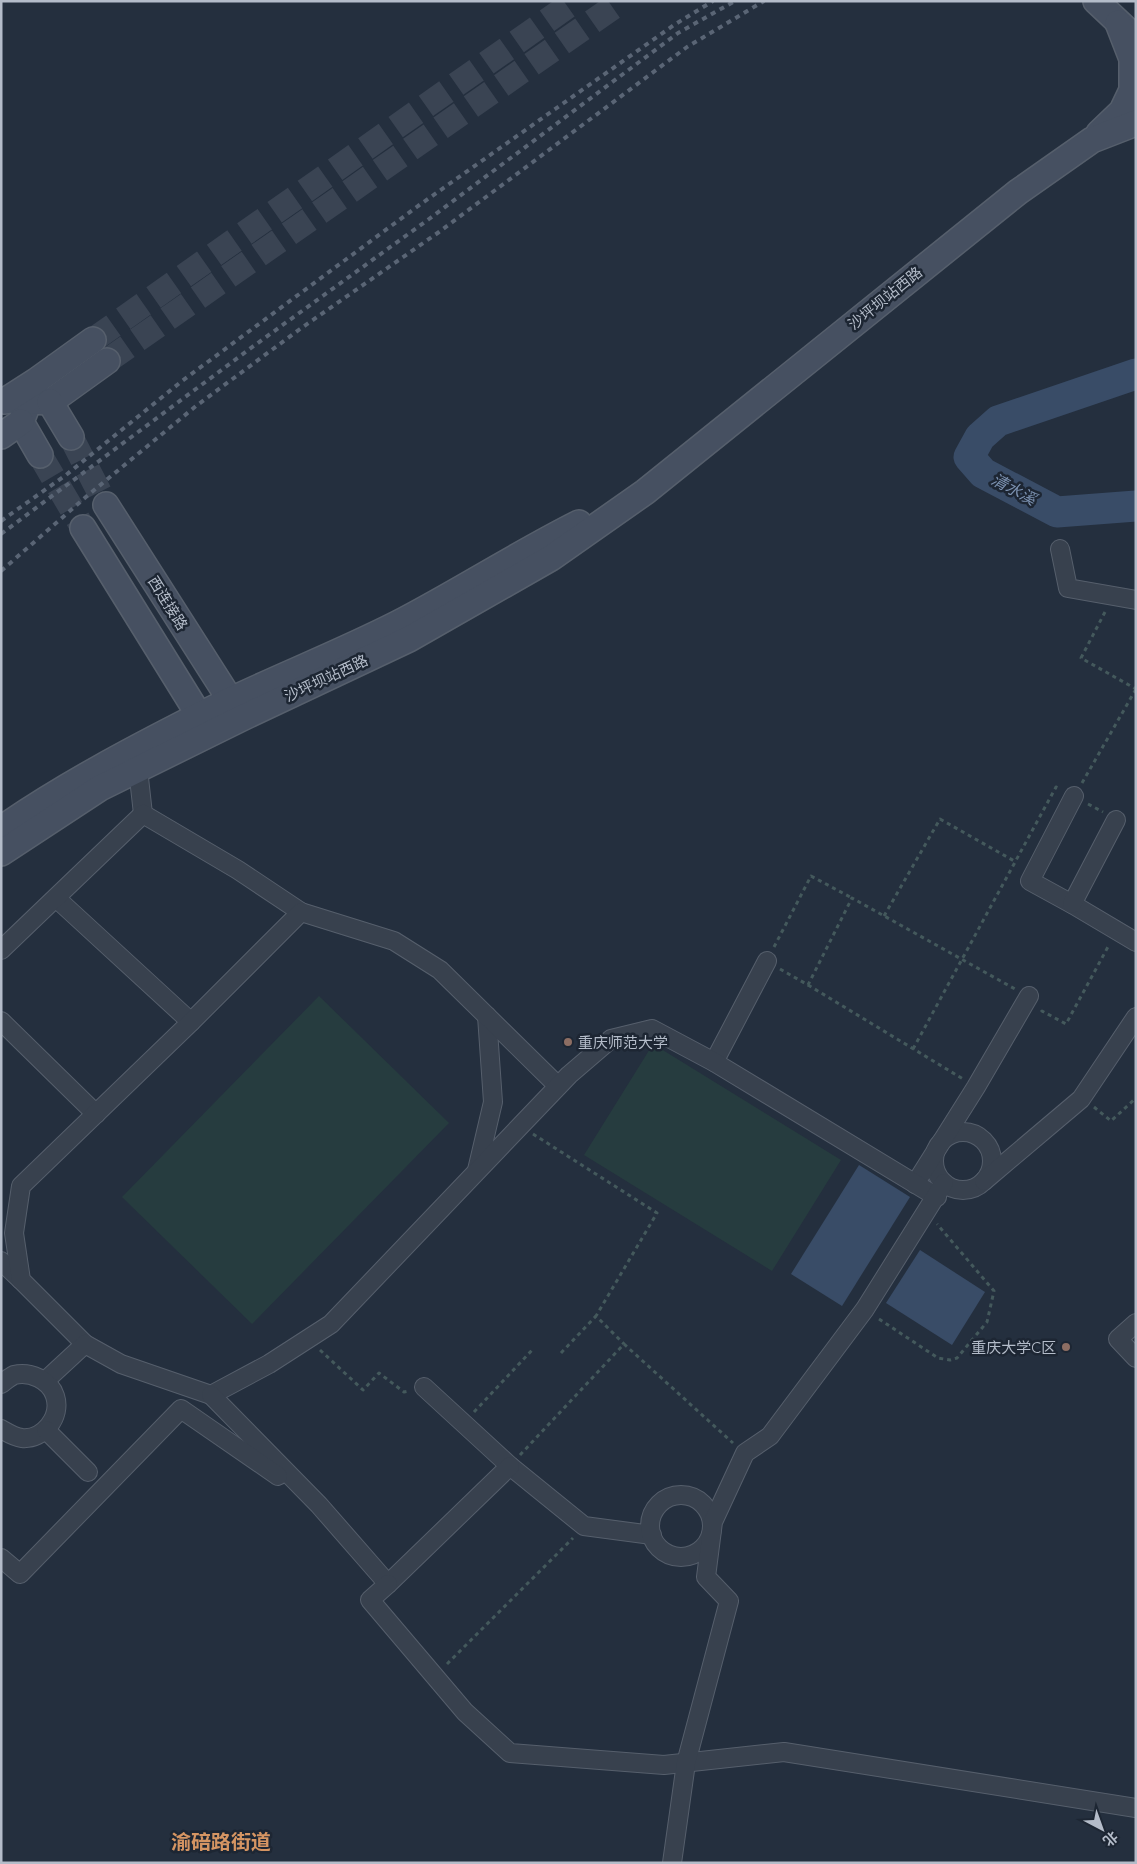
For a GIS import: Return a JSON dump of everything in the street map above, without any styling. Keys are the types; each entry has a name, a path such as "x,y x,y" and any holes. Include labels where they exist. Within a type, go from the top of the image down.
{"main road":[{"path":"1092,140 1122,110 1132,90 1132,59 1127,30 1096,1"},
{"name":"沙坪坝站西路","path":"1,853 100,788 244,716 409,639 551,558 645,492 1018,192 1092,140 1136,123"},
{"path":"21,407 93,340"},
{"path":"21,407 107,361"},
{"path":"21,407 71,437"},
{"path":"21,407 40,456"},
{"name":"沙坪坝站西路","path":"1,829 92,774 199,716 398,624 544,540 645,492"},
{"name":"西连接路","path":"106,505 231,701"},
{"path":"84,528 199,716"}],"street":[{"path":"1060,549 1068,588 1136,600"},
{"path":"138,769 143,814"},
{"path":"1074,796 1030,881 1136,942"},
{"path":"1,950 143,814"},
{"path":"143,814 238,870 301,912 394,941 440,970 558,1086"},
{"path":"1072,904 1116,820"},
{"path":"56,898 191,1022"},
{"path":"21,1280 14,1233 21,1186 191,1022 301,912"},
{"path":"714,1062 767,962"},
{"path":"915,1184 976,1087 1029,996"},
{"path":"477,1171 493,1102 488,1016"},
{"path":"211,1395 269,1364 331,1324 558,1086 611,1039 652,1029 714,1062 915,1184 941,1190 968,1189 977,1186 1083,1096 1136,1017"},
{"path":"1,1021 96,1114"},
{"path":"672,1863 686,1763 729,1601 706,1577 713,1522 704,1504 696,1498 676,1495 666,1499 653,1514 650,1524 652,1535 656,1544 664,1551 673,1556 683,1557 694,1554 702,1549 709,1541 713,1522 745,1453 770,1436 865,1309 941,1190 934,1157 942,1141 958,1132 967,1132 983,1140 991,1156 992,1165 984,1180"},
{"path":"1,1261 85,1344 121,1364 211,1395 319,1505 388,1584"},
{"path":"1136,1323 1118,1339 1136,1358"},
{"path":"45,1381 85,1344"},
{"path":"1,1384 14,1376 30,1374 45,1381 55,1396 56,1414 46,1430 35,1436 23,1438 11,1436 1,1429"},
{"path":"424,1387 510,1466 584,1526 652,1535"},
{"path":"1,1558 20,1574 181,1409 319,1505"},
{"path":"46,1430 88,1472"},
{"path":"510,1466 370,1600 465,1712 510,1753 664,1765 784,1752 1136,1808"}],"path":[{"path":"1074,796 1136,689 1081,658 1113,596"},
{"path":"884,916 940,819 1016,862 913,1049"},
{"path":"976,1087 767,962 811,876 1029,996"},
{"path":"808,985 852,898"},
{"path":"1036,1019 1042,1011 1066,1024 1117,931"},
{"path":"1083,1096 1111,1121 1136,1098"},
{"path":"520,1126 657,1213 596,1316 561,1353"},
{"path":"865,1309 938,1358 950,1360 957,1358 987,1322 994,1291 927,1212"},
{"path":"596,1316 624,1344 745,1453"},
{"path":"308,1339 363,1390 380,1373 404,1392 424,1387"},
{"path":"510,1466 624,1344"},
{"path":"464,1424 534,1348"},
{"path":"434,1676 584,1526"}],"green space":[{"path":"319,996 449,1123 252,1324 122,1197"},
{"path":"653,1044 841,1160 772,1271 584,1155"}],"water":[{"path":"859,1165 910,1197 842,1306 791,1274"},
{"path":"920,1250 985,1292 952,1345 886,1303"}],"waterway":[{"name":"清水溪","path":"1136,374 998,421 980,437 969,457 983,473 1057,512 1136,506"}],"tunnel":[{"path":"93,340 575,1"},
{"path":"107,361 622,1"},
{"path":"71,437 106,505"},
{"path":"40,455 83,528"}],"railway":[{"path":"1,521 66,475 182,381 418,206 674,25 713,1"},
{"path":"1,534 678,33 735,1"},
{"path":"1,571 87,496 196,406 300,329 439,232 687,47 764,1"}],"place":[{"name":"重庆师范大学","path":"568,1042"},
{"name":"重庆大学C区","path":"1066,1347"}],"district":[{"name":"渝碚路街道","path":"221,1841"}]}
